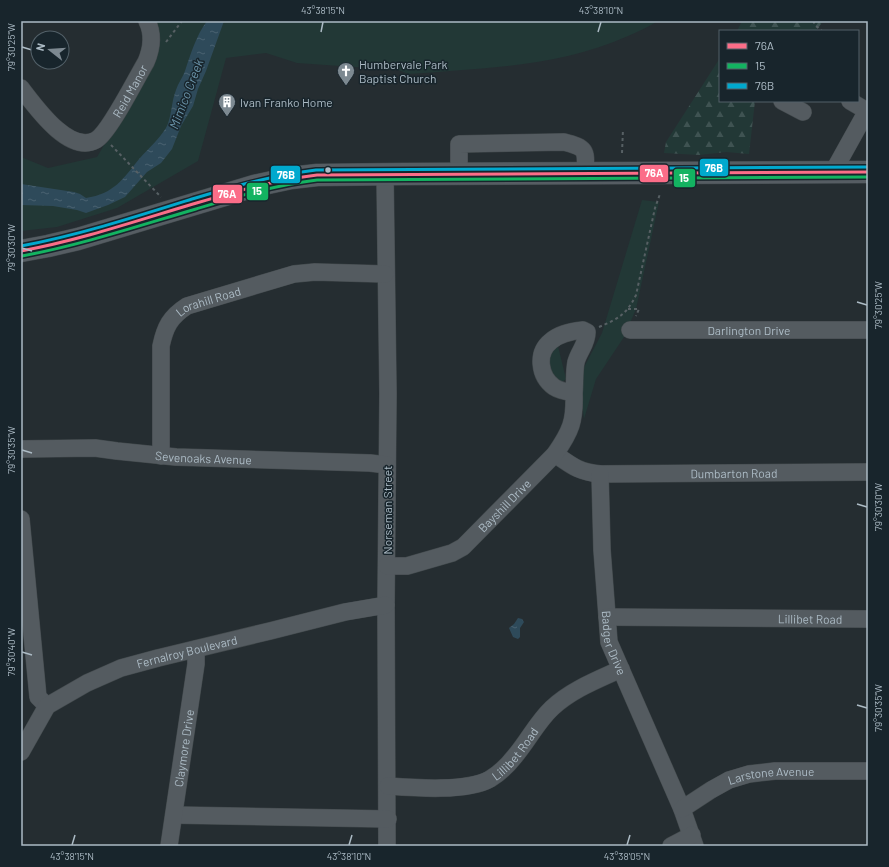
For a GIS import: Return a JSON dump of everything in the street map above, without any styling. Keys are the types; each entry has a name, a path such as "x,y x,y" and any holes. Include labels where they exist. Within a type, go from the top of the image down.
{"main road":[{"path":"21,251 78,239 254,186 291,178 317,175 459,173 585,174 868,172"}],"street":[{"name":"Reid Manor","path":"21,88 39,111 62,133 80,143 91,142 98,139 109,125 151,51 151,30 147,21"},
{"path":"833,172 867,110 852,102"},
{"path":"459,173 459,144 564,142 579,146 583,149 585,155 585,174"},
{"name":"Norseman Street","path":"385,174 385,274 388,394 386,605 388,786 387,846"},
{"name":"Lorahill Road","path":"161,456 161,346 166,327 178,312 187,306 294,274 315,272 385,274"},
{"path":"574,393 564,392 555,388 549,382 541,367 541,357 545,348 551,341 558,337 577,331 583,330 587,332"},
{"name":"Darlington Drive","path":"630,330 868,330"},
{"name":"Bayshill Drive","path":"387,566 407,566 452,553 463,547 555,454 568,433 573,420 575,369 577,360 587,338 587,332"},
{"name":"Sevenoaks Avenue","path":"21,449 95,448 161,456 370,463 387,465"},
{"path":"555,454 582,471 600,474"},
{"name":"Dumbarton Road","path":"600,474 868,472"},
{"name":"Badger Drive","path":"600,474 602,543 608,617 608,638 682,809 693,841"},
{"path":"21,519 26,633 38,697 47,706 21,752"},
{"name":"Fernalroy Boulevard","path":"47,706 87,683 121,668 345,612 386,605"},
{"name":"Lillibet Road","path":"608,617 868,618"},
{"name":"Claymore Drive","path":"169,846 196,664 196,649"},
{"name":"Lillibet Road","path":"388,786 410,788 452,787 474,785 490,779 500,772 516,756 552,707 577,690 621,669"},
{"name":"Larstone Avenue","path":"682,809 725,782 739,776 775,771 868,771"},
{"path":"174,815 388,819"},
{"path":"671,846 693,841"}],"path":[{"path":"151,51 168,41 182,21"},
{"path":"813,21 821,30"},
{"path":"622,153 623,129"},
{"path":"110,145 111,144 160,194"},
{"path":"587,332 612,322 624,314 632,303 636,294 655,208 660,194"}],"green space":[{"path":"152,21 658,21 628,36 575,54 548,60 493,68 409,74 398,70 297,63 266,53 226,58 198,161 117,208 57,227 21,231 21,157 48,168 97,157 126,108"},
{"path":"742,21 823,21 817,30 738,30"},
{"path":"719,60 719,102 755,102 749,154 726,152 699,155 664,153 666,142"},
{"path":"642,200 659,202 636,309 624,337 596,379 584,419 580,387 582,371 602,333"},
{"path":"557,342 566,379 560,384 553,379 547,356"}],"water":[{"name":"Mimico Creek","path":"207,21 224,21 193,106 181,126 172,149 161,163 147,172 125,197 86,213 53,206 21,205 21,184 74,192 86,198 104,193 123,179 166,128 177,87 197,39"},
{"path":"518,618 522,619 524,622 520,628 520,637 518,639 513,637 509,628"}],"transit line":[{"name":"76B","path":"21,246 86,231 253,182 316,170 868,167"},
{"name":"76A","path":"21,251 86,236 254,187 317,175 868,172"},
{"name":"15","path":"22,256 88,241 256,192 317,180 868,177"}],"place":[{"name":"Humbervale Park Baptist Church","path":"346,86"},
{"name":"Ivan Franko Home","path":"227,117"}]}
